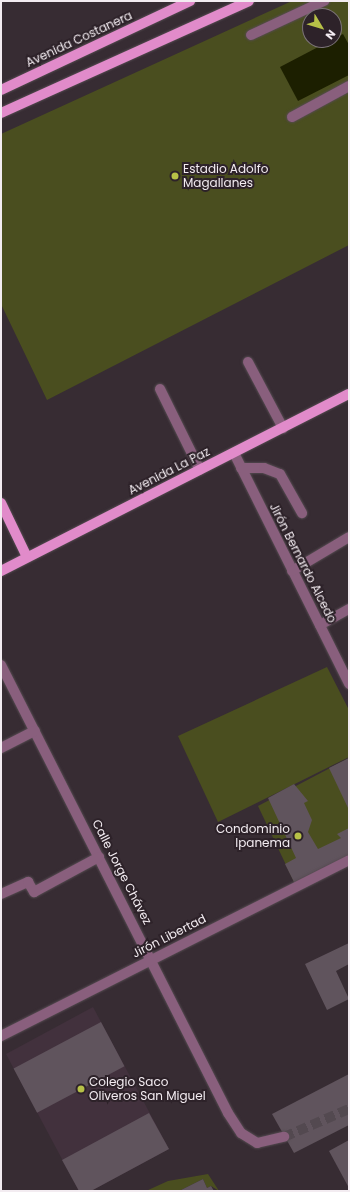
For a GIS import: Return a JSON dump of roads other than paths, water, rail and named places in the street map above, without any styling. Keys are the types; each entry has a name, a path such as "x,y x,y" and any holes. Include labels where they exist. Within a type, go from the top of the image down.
{"main road":[{"name":"Avenida Costanera","path":"1,90 190,1"},
{"path":"1,114 249,1"},
{"name":"Avenida La Paz","path":"1,571 349,394"},
{"path":"1,503 27,557"}],"street":[{"path":"251,35 324,1"},
{"path":"292,117 349,86"},
{"path":"248,362 283,428"},
{"path":"160,389 200,470"},
{"name":"Jirón Bernardo Alcedo","path":"234,453 349,684"},
{"path":"241,468 264,468 280,474 302,513"},
{"path":"292,571 349,537"},
{"path":"320,625 349,609"},
{"name":"Calle Jorge Chávez","path":"1,665 236,1126 257,1143 284,1137"},
{"path":"1,748 35,731"},
{"path":"1,894 28,882 34,892 100,857"},
{"name":"Jirón Libertad","path":"1,1036 349,860"}],"tunnel":[{"path":"284,1137 349,1109"}],"place":[{"name":"Estadio Adolfo Magallanes","path":"175,176"},
{"name":"Condominio Ipanema","path":"298,836"},
{"name":"Colegio Saco Oliveros San Miguel","path":"81,1089"}]}
